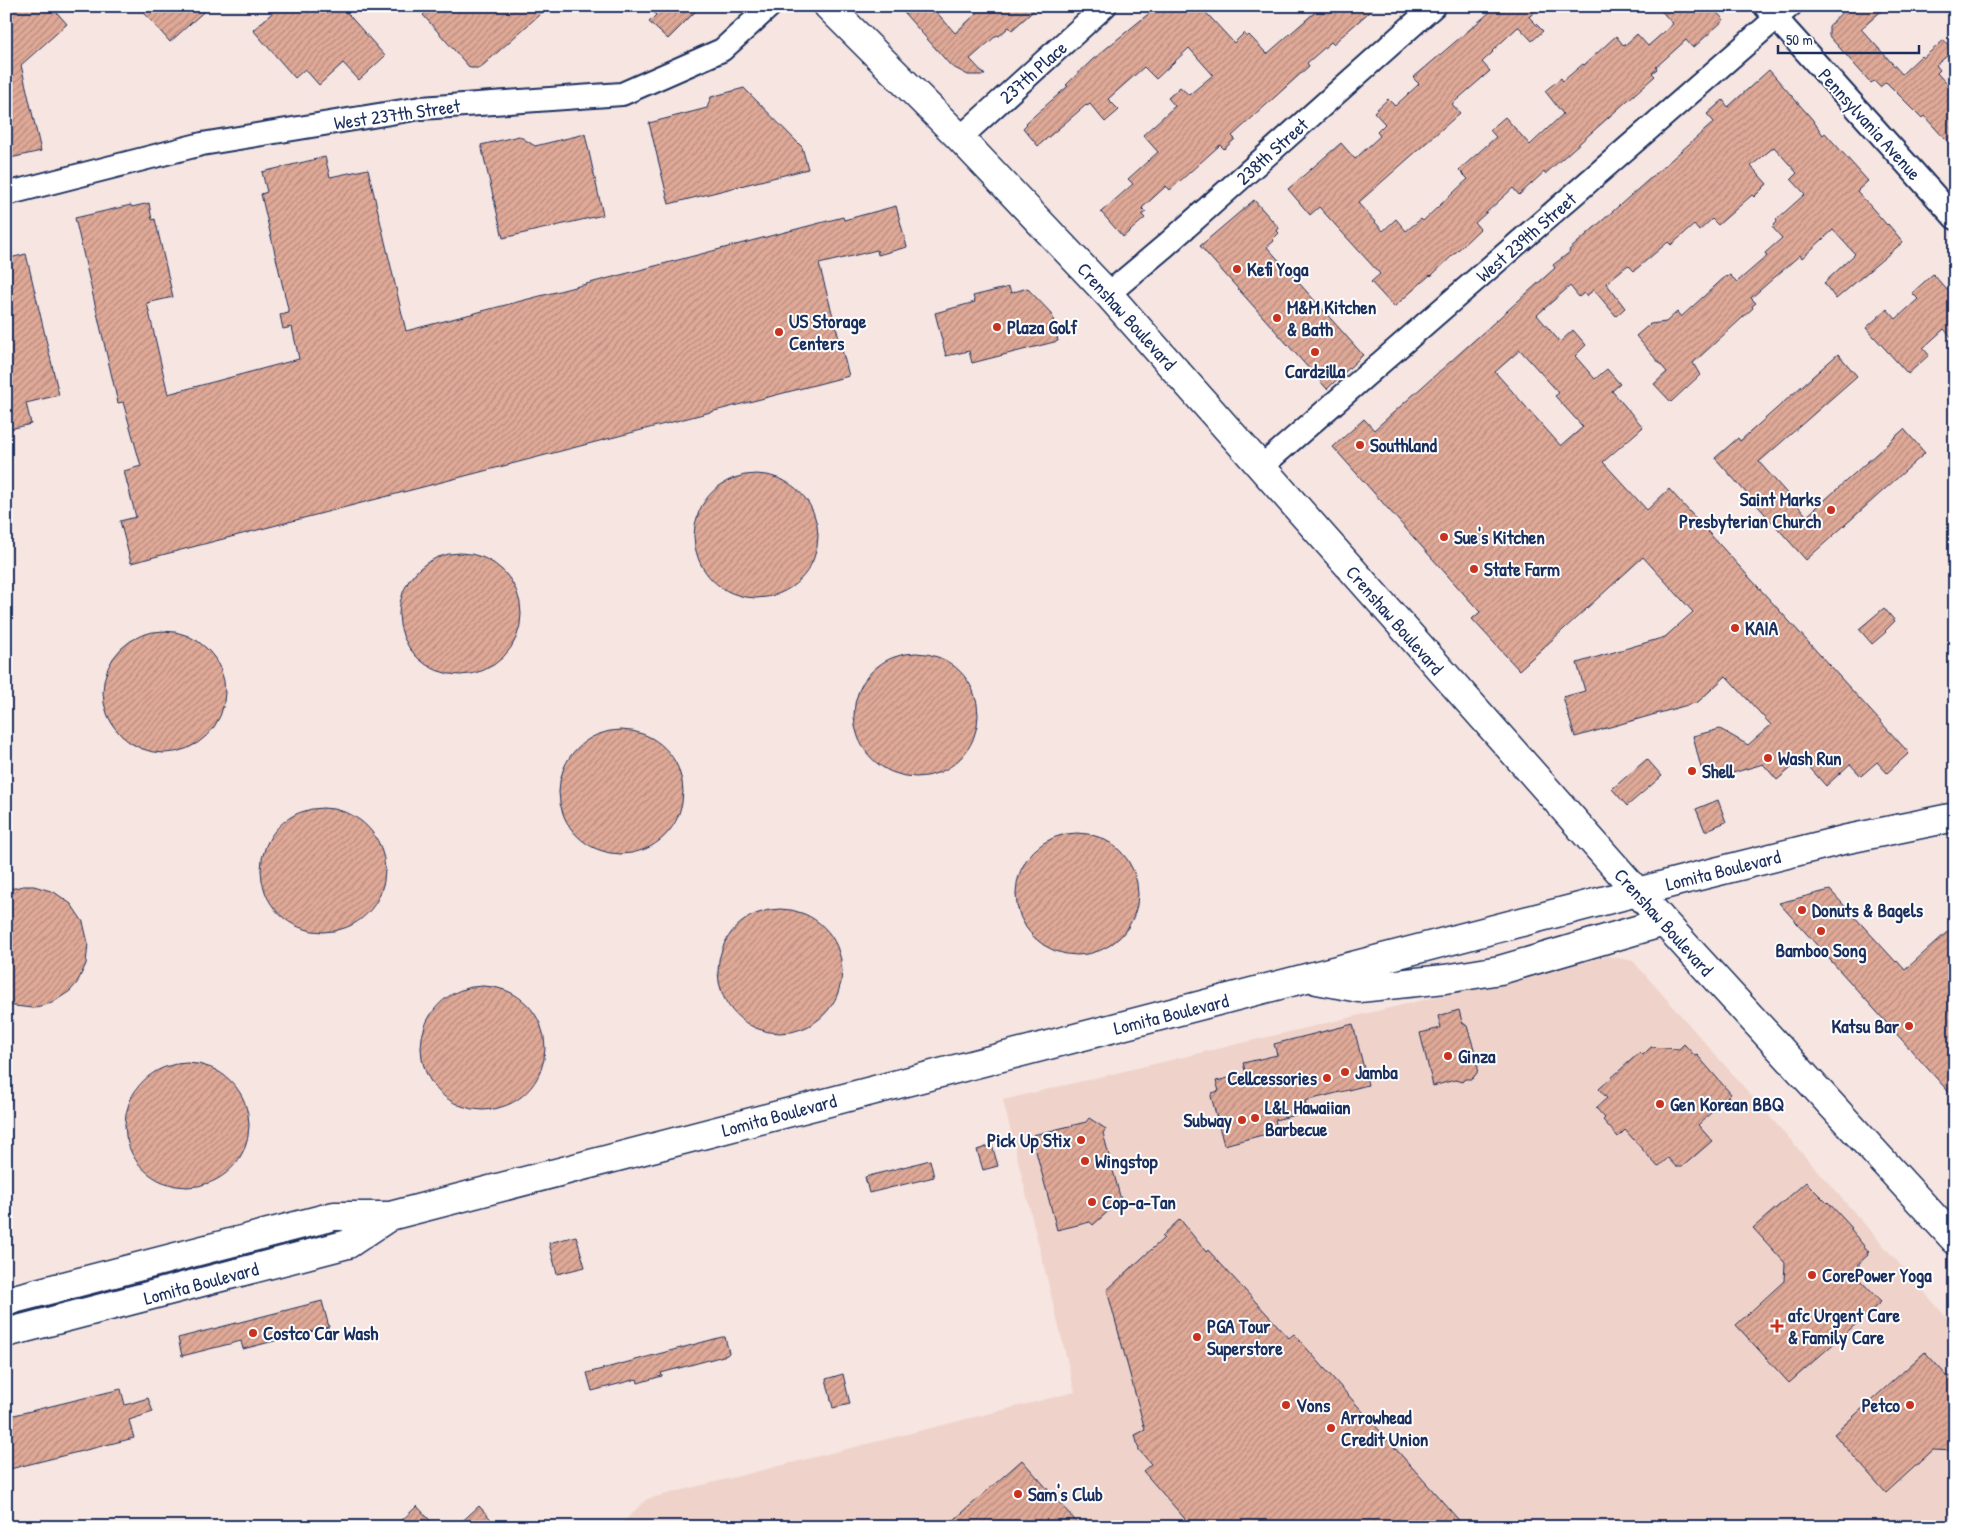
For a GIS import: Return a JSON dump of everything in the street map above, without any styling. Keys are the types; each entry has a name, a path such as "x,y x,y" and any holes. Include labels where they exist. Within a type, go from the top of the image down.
{"main road":[{"name":"Crenshaw Boulevard","path":"828,6 960,138 1108,294 1637,892 1955,1240"},
{"name":"Lomita Boulevard","path":"6,1301 334,1216 390,1216 1637,892 1843,840 1955,817"},
{"path":"1308,979 1360,988 1445,979 1500,970 1664,922"},
{"name":"Lomita Boulevard","path":"6,1333 348,1244 390,1216"}],"street":[{"name":"West 237th Street","path":"6,194 202,144 411,109 622,94 722,50 770,6"},
{"name":"237th Place","path":"960,138 1105,6"},
{"name":"238th Street","path":"1108,294 1165,246 1434,6"},
{"name":"Pennsylvania Avenue","path":"1777,11 1955,218"},
{"name":"West 239th Street","path":"1261,467 1777,11"}],"shaded area":[{"path":"1608,956 1633,961 1955,1327 1955,1527 618,1527 647,1499 1075,1392 1003,1100"}],"building":[{"path":"6,6 51,6 67,24 21,65 41,151 6,159"},
{"path":"138,6 210,6 170,42"},
{"path":"280,6 341,6 385,56 359,80 343,63 319,85 305,69 295,78 253,30"},
{"path":"433,6 549,6 480,68 470,68 423,15"},
{"path":"647,6 701,6 668,39 649,22 656,15"},
{"path":"898,6 931,6 955,33 985,6 1039,6 1012,30 1009,27 999,36 997,35 970,59 985,75 968,75 951,66"},
{"path":"1158,6 1200,6 1234,43 1244,33 1247,37 1249,35 1267,54 1322,6 1376,6 1333,44 1331,42 1307,63 1309,66 1232,136 1235,139 1224,149 1220,145 1170,190 1166,186 1142,208 1146,212 1142,215 1145,218 1123,237 1101,212 1133,184 1128,179 1158,152 1143,135 1175,106 1168,98 1180,87 1189,95 1213,75 1189,48 1156,79 1144,67 1108,99 1119,110 1105,122 1090,104 1086,105 1038,146 1023,128 1026,123 1068,86 1066,85 1092,60"},
{"path":"1497,6 1541,6 1529,17 1543,31 1532,41 1518,27 1492,51 1482,62 1490,71 1452,104 1460,113 1358,203 1383,231 1396,219 1406,231 1421,219 1423,221 1468,179 1459,170 1496,137 1490,130 1505,117 1530,145 1563,114 1545,91 1561,78 1563,81 1584,65 1616,36 1624,46 1637,34 1648,46 1673,24 1657,6 1711,6 1724,20 1693,48 1686,40 1656,67 1657,69 1652,73 1655,76 1519,195 1513,188 1475,223 1480,229 1431,276 1394,307 1371,282 1380,274 1319,207 1310,215 1288,189 1341,143 1355,159 1380,136 1377,132 1385,124 1374,112 1388,99 1395,106 1419,84 1413,78"},
{"path":"1848,6 1887,6 1861,29 1902,74 1921,56 1923,58 1944,40 1953,51 1936,65 1940,70 1937,73 1955,93 1955,150 1924,116 1922,118 1886,82 1880,87 1874,81 1871,83 1829,36 1829,26"},
{"path":"1769,70 1812,119 1823,135 1825,133 1868,181 1857,191 1903,242 1836,299 1824,283 1855,254 1833,230 1802,258 1800,255 1751,298 1756,303 1752,306 1753,308 1693,363 1700,375 1671,402 1654,384 1667,372 1636,336 1650,324 1666,322 1677,312 1681,317 1726,276 1730,275 1737,282 1767,256 1765,253 1782,238 1772,227 1777,222 1776,220 1805,194 1791,179 1797,173 1774,147 1751,166 1767,184 1754,197 1752,195 1718,225 1712,219 1699,231 1694,225 1671,245 1668,242 1634,271 1628,265 1606,283 1625,308 1616,316 1594,290 1586,296 1584,293 1579,297 1570,286 1537,315 1560,342 1573,330 1586,345 1575,356 1595,379 1607,369 1620,384 1612,391 1643,427 1603,462 1647,510 1669,489 1909,753 1887,773 1877,762 1861,776 1850,764 1826,786 1802,759 1777,780 1763,764 1716,778 1701,768 1693,736 1720,729 1748,745 1771,725 1726,676 1698,702 1575,737 1563,697 1585,691 1577,663 1665,637 1693,612 1643,557 1519,670 1472,619 1480,612 1333,447 1364,419 1374,430 1555,268 1553,265 1570,252 1569,250 1714,122 1707,114 1723,100 1728,107","holes":["1520,350 1559,393 1555,396 1583,427 1561,446 1495,372"]},
{"path":"744,88 802,147 808,169 669,204 649,123 707,108 711,97"},
{"path":"585,134 603,215 503,238 481,145 519,136 535,146"},
{"path":"325,157 330,177 368,169 406,331 843,217 844,220 896,206 907,247 878,255 877,250 819,264 849,376 131,563 120,521 136,517 124,471 141,466 123,402 118,403 75,218 131,205 132,207 149,203 152,220 155,219 173,297 147,303 168,394 299,359 292,327 283,329 280,315 289,313 261,194 267,192 262,172"},
{"path":"1254,200 1279,228 1277,231 1279,233 1273,239 1274,241 1267,247 1363,355 1327,389 1200,246"},
{"path":"26,254 59,395 26,403 31,424 6,430 6,259"},
{"path":"1933,274 1955,299 1955,341 1944,329 1923,348 1929,355 1908,374 1866,328 1887,309 1896,319 1918,299 1912,293"},
{"name":"Plaza Golf","path":"1009,287 1011,293 1027,288 1052,314 1058,341 972,363 969,351 946,356 935,313 975,302 973,296"},
{"path":"1838,354 1857,376 1759,462 1807,516 1904,429 1925,453 1806,560 1715,458 1738,438 1740,441"},
{"path":"756,474 780,479 800,492 813,512 818,536 813,560 800,580 780,593 756,598 732,593 712,580 699,560 694,536 699,512 712,492 732,479"},
{"path":"460,553 472,554 483,558 494,563 503,571 511,580 516,591 520,602 520,626 516,637 511,648 503,657 494,665 483,670 472,674 460,675 448,674 437,670 426,665 417,657 409,648 404,637 400,626 399,614 400,602 404,591 409,580 417,571 426,563 437,558 448,554"},
{"path":"1884,608 1895,621 1872,644 1859,629"},
{"path":"164,631 176,632 187,636 198,641 207,649 215,658 220,669 224,680 224,704 220,715 215,726 207,735 198,743 187,748 176,752 164,753 152,752 141,748 130,743 121,735 113,726 108,715 104,704 103,692 104,680 108,669 113,658 121,649 130,641 141,636 152,632"},
{"path":"916,653 940,658 960,671 973,691 978,715 973,739 960,759 940,772 916,777 892,772 872,759 859,739 854,715 859,691 872,671 892,658"},
{"path":"621,730 645,735 665,748 678,768 683,792 678,816 665,836 645,849 621,854 597,849 577,836 564,816 559,792 564,768 577,748 597,735"},
{"path":"1647,759 1662,776 1627,806 1612,789"},
{"path":"1718,800 1726,822 1705,831 1696,809"},
{"path":"323,808 347,813 367,826 380,846 385,870 380,894 367,914 347,927 323,932 299,927 279,914 266,894 261,870 266,846 279,826 299,813"},
{"path":"1077,833 1089,834 1100,838 1111,843 1120,851 1128,860 1133,871 1137,882 1137,906 1133,917 1128,928 1120,937 1111,945 1100,950 1089,954 1077,955 1065,954 1054,950 1043,945 1034,937 1026,928 1021,917 1017,906 1016,894 1017,882 1021,871 1026,860 1034,851 1043,843 1054,838 1065,834"},
{"path":"23,886 34,886 54,892 71,904 83,922 88,943 86,964 77,983 70,991 52,1003 32,1008 6,1005 6,890"},
{"path":"1830,890 1905,970 1955,925 1955,1099 1779,903"},
{"path":"780,909 804,914 824,927 837,947 842,971 837,995 824,1015 804,1028 780,1033 756,1028 736,1015 723,995 718,971 723,947 736,927 756,914"},
{"path":"483,986 507,991 527,1004 540,1024 545,1048 540,1072 527,1092 507,1105 483,1110 459,1105 439,1092 426,1072 421,1048 426,1024 439,1004 459,991"},
{"path":"1459,1010 1462,1022 1467,1026 1475,1052 1470,1054 1478,1066 1477,1073 1472,1079 1465,1079 1462,1082 1455,1080 1433,1086 1420,1033 1441,1028 1438,1016"},
{"path":"1353,1024 1368,1085 1305,1101 1308,1112 1275,1120 1278,1131 1224,1145 1211,1096 1212,1093 1219,1091 1216,1081 1246,1074 1243,1063 1277,1055 1274,1044"},
{"name":"Gen Korean BBQ","path":"1684,1044 1695,1056 1697,1055 1731,1094 1698,1125 1712,1141 1682,1167 1676,1167 1668,1158 1658,1167 1625,1130 1618,1137 1603,1120 1605,1118 1596,1108 1607,1098 1599,1089 1640,1052 1643,1055 1651,1047 1679,1049"},
{"path":"187,1063 211,1068 231,1081 244,1101 249,1125 244,1149 231,1169 211,1182 187,1187 163,1182 143,1169 130,1149 125,1125 130,1101 143,1081 163,1068"},
{"path":"1089,1118 1106,1129 1103,1133 1121,1200 1093,1225 1090,1222 1057,1230 1033,1135 1086,1122"},
{"path":"992,1145 998,1166 983,1170 977,1150"},
{"path":"930,1160 934,1177 869,1193 865,1177"},
{"path":"1806,1182 1852,1228 1850,1229 1869,1252 1859,1263 1859,1279 1881,1302 1789,1383 1736,1325 1784,1281 1785,1263 1753,1228"},
{"path":"1180,1219 1206,1252 1208,1250 1289,1338 1294,1334 1465,1527 1192,1527 1143,1471 1151,1464 1139,1450 1135,1435 1145,1430 1107,1290 1164,1238 1162,1236"},
{"path":"576,1236 585,1267 557,1274 549,1243"},
{"name":"Costco Car Wash","path":"322,1301 329,1327 243,1349 241,1341 182,1356 178,1338"},
{"path":"725,1337 729,1353 727,1355 661,1373 662,1376 638,1383 637,1379 592,1391 587,1373"},
{"name":"Petco","path":"1925,1352 1947,1376 1955,1377 1955,1451 1933,1450 1886,1493 1834,1434"},
{"path":"843,1374 850,1404 833,1408 826,1379"},
{"path":"121,1389 125,1405 148,1398 153,1412 129,1420 134,1438 6,1470 6,1417"},
{"name":"Sam's Club","path":"1022,1460 1081,1527 946,1527"},
{"path":"417,1506 436,1527 395,1527"},
{"path":"479,1506 498,1527 456,1527"}],"place":[{"name":"Kefi Yoga","path":"1237,269"},
{"name":"M&M Kitchen & Bath","path":"1277,318"},
{"name":"Plaza Golf","path":"997,327"},
{"name":"US Storage Centers","path":"779,332"},
{"name":"Cardzilla","path":"1315,352"},
{"name":"Southland","path":"1360,445"},
{"name":"Saint Marks Presbyterian Church","path":"1831,510"},
{"name":"Sue's Kitchen","path":"1444,537"},
{"name":"State Farm","path":"1474,569"},
{"name":"KAIA","path":"1735,628"},
{"name":"Wash Run","path":"1768,758"},
{"name":"Shell","path":"1692,771"},
{"name":"Donuts & Bagels","path":"1802,910"},
{"name":"Bamboo Song","path":"1821,931"},
{"name":"Katsu Bar","path":"1909,1026"},
{"name":"Ginza","path":"1448,1056"},
{"name":"Jamba","path":"1345,1072"},
{"name":"Cellcessories","path":"1327,1078"},
{"name":"Gen Korean BBQ","path":"1660,1104"},
{"name":"L&L Hawaiian Barbecue","path":"1255,1118"},
{"name":"Subway","path":"1242,1120"},
{"name":"Pick Up Stix","path":"1081,1140"},
{"name":"Wingstop","path":"1085,1161"},
{"name":"Cop-a-Tan","path":"1092,1202"},
{"name":"CorePower Yoga","path":"1812,1275"},
{"name":"afc Urgent Care & Family Care","path":"1777,1326"},
{"name":"Costco Car Wash","path":"253,1333"},
{"name":"PGA Tour Superstore","path":"1197,1337"},
{"name":"Vons","path":"1286,1405"},
{"name":"Petco","path":"1910,1405"},
{"name":"Arrowhead Credit Union","path":"1331,1428"},
{"name":"Sam's Club","path":"1018,1494"}]}
